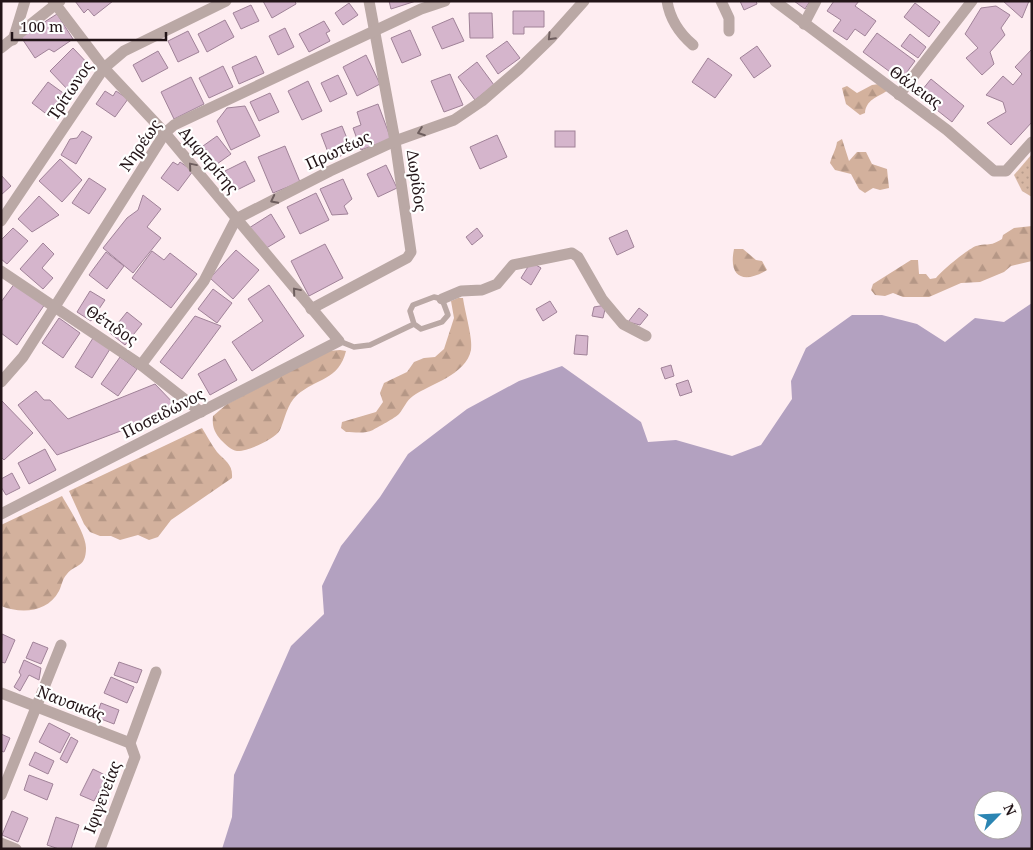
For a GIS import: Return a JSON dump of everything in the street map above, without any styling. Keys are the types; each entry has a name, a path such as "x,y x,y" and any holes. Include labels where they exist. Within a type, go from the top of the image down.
{"street":[{"path":"13,40 25,1"},
{"name":"Τρίτωνος","path":"1,221 104,68 124,51 226,1"},
{"name":"Δωρίδος","path":"311,309 410,254 396,141 369,1"},
{"name":"Νηρέως","path":"1,382 23,357 165,133 175,124 421,9 445,1"},
{"name":"Πρωτέως","path":"236,219 330,171 396,141 454,120 482,101 550,39 584,1"},
{"path":"667,1 674,24 682,36 693,45"},
{"path":"721,1 729,18 729,31"},
{"name":"Θάλειας","path":"776,1 947,130 994,171 1006,171 1032,142"},
{"path":"804,24 816,1"},
{"path":"899,95 972,1"},
{"path":"1,48 13,40 56,2"},
{"name":"Αμφιτρίτης","path":"56,2 104,68 165,133 339,341"},
{"path":"141,364 204,281 236,219"},
{"path":"442,299 461,291 482,290 497,284 511,266 572,253 578,257 602,299 623,324 646,336"},
{"name":"Θέτιδος","path":"1,271 141,364 201,412"},
{"name":"Ποσειδώνος","path":"1,514 339,341"},
{"path":"1,795 61,646"},
{"name":"Ιφιγενείας","path":"100,849 135,757 130,743 156,672"},
{"name":"Ναυσικάς","path":"1,693 130,743"},
{"path":"1,843 16,849"}],"lane":[{"path":"434,297 442,299 448,315 445,320 421,329 414,324 410,311 413,305 434,297"},
{"path":"339,341 354,347 365,346 414,324"}],"shaded area":[{"path":"1032,154 1032,197 1022,191 1014,175"},
{"path":"1032,303 1032,849 222,849 232,817 234,775 291,646 324,614 322,586 341,546 380,497 408,454 467,409 519,381 562,366 641,422 648,442 676,440 732,456 761,445 792,399 791,381 806,348 852,315 882,315 917,324 945,342 975,318 1004,322"}],"green space":[{"path":"879,84 887,91 867,105 865,113 860,115 846,104 842,88 847,86 857,93 872,85"},
{"path":"842,139 849,161 857,152 866,152 872,164 887,169 889,188 880,190 873,188 865,193 859,189 851,174 835,170 830,163 837,142"},
{"path":"1032,226 1032,261 1011,266 1004,272 980,282 961,283 929,297 903,297 893,293 885,296 875,295 871,290 873,284 911,260 918,260 919,274 926,274 930,279 936,278 972,248 997,242 1002,239 1003,235 1014,228"},
{"path":"734,249 743,249 756,260 762,261 767,270 751,277 740,276 733,266"},
{"path":"463,298 471,345 468,359 462,366 446,378 413,396 399,414 373,430 346,432 341,428 342,422 376,412 383,402 380,393 384,383 407,372 414,362 424,358 435,357 444,349 454,318 451,301"},
{"path":"329,351 346,351 343,361 338,368 326,378 297,395 289,407 280,430 273,437 254,447 237,451 228,447 219,437 214,429 213,416 227,404"},
{"path":"202,428 217,452 230,466 232,478 171,520 158,537 149,540 138,535 120,540 111,536 100,536 90,532 84,524 69,491"},
{"path":"62,496 83,536 86,548 84,559 80,565 65,576 54,598 41,608 25,611 1,606 1,525"}],"building":[{"path":"75,1 113,1 94,16 88,9 84,13"},
{"path":"263,1 295,1 296,4 272,18"},
{"path":"389,1 416,1 391,9"},
{"path":"740,1 756,1 757,4 744,10"},
{"path":"794,1 810,1 805,9"},
{"path":"834,1 859,1 855,6 876,21 865,36 855,29 847,40 833,31 841,20 827,11"},
{"path":"1003,1 1029,1 1022,18"},
{"path":"349,3 358,15 343,25 335,13"},
{"path":"915,3 940,22 929,37 904,17"},
{"path":"251,5 259,21 241,29 233,13"},
{"path":"996,6 1010,15 1001,28 1005,35 990,52 994,64 982,75 966,58 978,48 965,34 981,8"},
{"path":"513,11 544,11 544,27 524,27 524,34 513,34"},
{"path":"469,13 492,13 493,38 470,38"},
{"path":"57,14 73,39 54,52 49,49 35,58 21,37"},
{"path":"453,18 464,41 442,49 432,27"},
{"path":"225,20 234,37 207,52 198,34"},
{"path":"324,21 330,31 326,33 330,41 309,52 299,34"},
{"path":"285,28 294,47 278,55 269,36"},
{"path":"410,30 421,55 402,63 391,38"},
{"path":"188,31 199,52 178,62 168,41"},
{"path":"877,33 915,61 901,80 863,52"},
{"path":"910,34 926,47 918,58 901,46"},
{"path":"507,41 520,58 498,74 486,56"},
{"path":"757,46 771,66 754,78 740,58"},
{"path":"73,48 92,68 69,91 50,71"},
{"path":"1032,49 1032,122 1011,145 987,123 1006,112 1003,102 986,95 1003,76 1013,85 1022,74 1015,67"},
{"path":"158,51 168,68 142,82 133,65"},
{"path":"366,55 380,84 357,96 343,67"},
{"path":"256,56 264,73 239,84 232,67"},
{"path":"708,58 732,75 715,98 692,82"},
{"path":"477,62 494,85 475,100 458,77"},
{"path":"223,66 233,87 209,98 199,78"},
{"path":"450,74 463,105 444,112 431,81"},
{"path":"338,75 347,94 330,102 321,83"},
{"path":"191,77 204,104 174,119 161,92"},
{"path":"931,79 964,106 952,122 918,95"},
{"path":"308,81 322,111 302,120 288,91"},
{"path":"48,82 66,95 49,116 32,103"},
{"path":"105,91 113,96 116,91 128,99 115,117 96,104"},
{"path":"270,93 279,112 259,121 250,102"},
{"path":"378,104 391,139 361,150 353,128 361,125 357,112"},
{"path":"245,106 260,136 231,150 217,121 227,108"},
{"path":"342,126 352,151 331,160 321,134"},
{"path":"82,131 92,137 76,164 61,155 70,139 77,138"},
{"path":"555,131 575,131 575,147 555,147"},
{"path":"497,135 507,157 480,169 470,147"},
{"path":"217,136 231,154 217,164 203,146"},
{"path":"285,146 300,182 273,193 258,157"},
{"path":"60,159 82,180 62,202 39,181"},
{"path":"245,161 255,181 235,191 225,171"},
{"path":"173,162 178,165 180,162 193,171 178,191 161,178"},
{"path":"386,165 397,188 378,197 367,174"},
{"path":"1,175 11,186 1,195"},
{"path":"89,178 106,189 89,214 72,203"},
{"path":"343,179 352,199 344,206 348,214 332,215 320,189"},
{"path":"316,193 329,220 300,234 287,207"},
{"path":"143,195 161,209 147,227 161,238 133,273 103,248 127,218 138,210"},
{"path":"39,196 59,215 32,232 18,219"},
{"path":"271,214 285,237 263,250 249,228"},
{"path":"13,228 28,241 7,264 1,259 1,240"},
{"path":"477,228 483,236 472,245 466,237"},
{"path":"627,230 634,247 617,255 609,238"},
{"path":"43,243 54,254 42,268 53,278 43,289 20,269"},
{"path":"325,244 343,278 309,296 291,261"},
{"path":"236,250 259,270 233,299 210,278"},
{"path":"152,251 164,260 170,253 197,274 171,308 132,278"},
{"path":"106,252 124,266 107,289 89,275"},
{"path":"531,262 541,268 531,285 521,278"},
{"path":"15,283 45,304 17,345 1,333 1,302"},
{"path":"269,285 304,336 252,371 232,342 263,321 248,299"},
{"path":"213,289 232,303 217,323 198,309"},
{"path":"90,291 105,300 91,321 77,312"},
{"path":"550,301 557,312 543,321 536,309"},
{"path":"606,305 603,318 592,316 594,307"},
{"path":"639,308 648,315 640,325 628,322"},
{"path":"127,312 142,324 125,345 110,333"},
{"path":"195,316 221,326 182,379 160,362"},
{"path":"59,318 80,333 63,358 42,343"},
{"path":"576,335 588,336 587,355 574,354"},
{"path":"93,338 110,349 92,378 75,367"},
{"path":"120,357 137,369 118,396 101,384"},
{"path":"225,359 237,380 210,395 198,374"},
{"path":"671,365 674,376 665,379 661,368"},
{"path":"688,380 692,392 680,396 676,384"},
{"path":"155,384 179,409 57,455 18,405 36,391 44,400 50,400 68,419"},
{"path":"1,400 33,433 4,460 1,457"},
{"path":"45,449 56,470 29,484 18,463"},
{"path":"12,473 20,488 6,495 1,487 1,479"},
{"path":"2,634 15,640 5,663 1,662"},
{"path":"33,642 48,648 41,664 26,658"},
{"path":"24,660 41,668 39,680 29,675 20,691 14,687 21,675 19,672"},
{"path":"119,662 142,670 137,683 114,675"},
{"path":"111,677 134,687 127,703 104,693"},
{"path":"101,703 119,710 114,724 96,717"},
{"path":"49,723 70,734 60,753 39,742"},
{"path":"1,734 10,738 4,752 1,751"},
{"path":"71,737 78,741 67,763 60,759"},
{"path":"35,752 54,761 48,774 29,765"},
{"path":"93,769 107,776 94,801 80,795"},
{"path":"29,775 53,784 47,800 24,790"},
{"path":"12,811 28,818 18,842 2,835"},
{"path":"56,817 79,825 71,849 59,849 47,845"}]}
